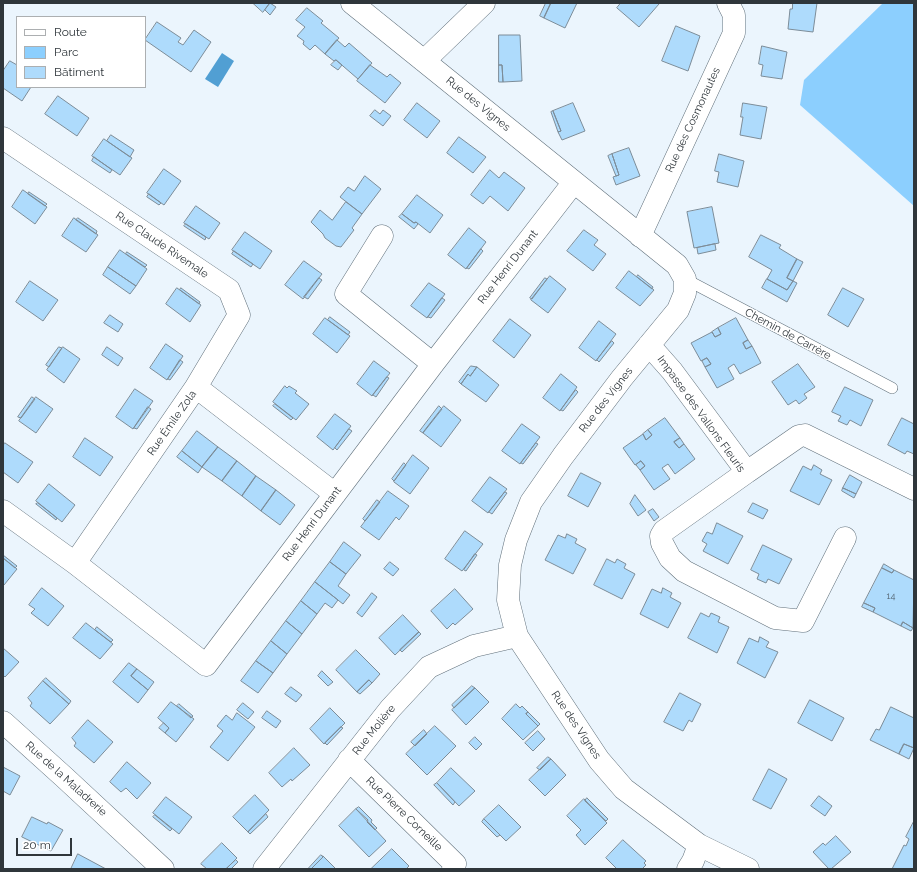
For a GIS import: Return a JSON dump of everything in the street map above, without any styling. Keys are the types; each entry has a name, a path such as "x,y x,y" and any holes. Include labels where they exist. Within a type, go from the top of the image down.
{"street":[{"name":"Rue des Vignes","path":"352,3 677,265 685,279 685,293 678,310 622,378 562,456 531,502 516,540 510,565 508,600 518,636 599,760 624,788 699,845 748,869"},
{"path":"424,61 484,3"},
{"name":"Rue des Cosmonautes","path":"640,236 734,33 734,15 728,3"},
{"name":"Rue Claude Rivemale","path":"3,138 229,290 239,315 196,387"},
{"name":"Rue Henri Dunant","path":"3,511 75,563 206,665 433,364 574,182"},
{"path":"382,236 346,294 433,364"},
{"name":"Impasse des Vallons Fleuris","path":"649,345 672,371 747,472 664,531 661,536 662,543 670,558 684,571 775,618 803,621 845,538"},
{"name":"Rue Émile Zola","path":"75,563 196,387 335,494"},
{"path":"747,472 799,436 805,435 914,489"},
{"name":"Rue Molière","path":"264,869 390,709 429,668 474,646 518,636"},
{"name":"Rue de la Maladrerie","path":"3,722 163,869"},
{"name":"Rue Pierre Corneille","path":"349,760 455,864 453,869"},
{"path":"688,869 693,861 699,845"}],"lane":[{"name":"Chemin de Carrère","path":"685,279 892,388"}],"green space":[{"path":"883,3 914,3 914,206 800,105 804,80"}],"shaded area":[{"path":"222,53 234,61 218,87 205,79"}],"building":[{"path":"253,3 270,3 263,12"},
{"path":"270,3 276,7 270,15 265,10"},
{"path":"546,3 551,3 544,18 540,16"},
{"path":"551,3 577,3 565,28 544,18"},
{"path":"621,3 659,4 639,27 617,8"},
{"path":"793,3 817,3 813,32 788,29 790,9 792,9"},
{"path":"307,8 323,21 321,23 339,38 325,54 315,45 310,50 303,44 304,41 297,36 305,27 296,20"},
{"path":"157,22 181,38 178,42 183,45 194,30 211,42 191,72 146,41"},
{"path":"676,26 700,36 688,71 662,61"},
{"path":"499,35 520,35 522,81 503,82 502,65 499,65"},
{"path":"337,40 345,47 349,43 372,63 358,79 336,60 334,61 325,54"},
{"path":"762,46 787,52 782,79 761,76 763,65 759,64"},
{"path":"336,60 342,65 338,70 331,65"},
{"path":"10,61 16,64 16,88 30,88 22,101 3,88 3,71"},
{"path":"370,65 387,77 390,74 401,83 385,103 357,81"},
{"path":"499,65 502,65 503,82 499,82"},
{"path":"58,96 89,118 77,136 45,114"},
{"path":"417,103 440,121 427,138 404,120"},
{"path":"573,103 585,131 562,140 558,132 561,131 553,111"},
{"path":"743,103 767,107 761,139 740,135 743,117 741,117"},
{"path":"375,110 380,114 383,110 391,116 383,126 370,116"},
{"path":"553,111 561,131 558,132 551,112"},
{"path":"111,135 134,150 130,157 107,141"},
{"path":"459,137 486,157 473,173 447,153"},
{"path":"104,139 132,158 120,175 92,156"},
{"path":"629,148 640,176 616,185 613,177 619,175 612,154"},
{"path":"612,154 619,175 616,176 608,156"},
{"path":"719,154 744,161 738,187 717,182 719,172 715,171"},
{"path":"94,157 112,170 110,173 92,161"},
{"path":"164,169 181,181 164,205 147,193"},
{"path":"490,170 499,178 504,172 525,188 508,211 490,196 483,204 471,195"},
{"path":"365,176 381,189 362,214 340,197 348,187 354,191"},
{"path":"23,190 47,207 35,224 12,207"},
{"path":"29,192 47,204 45,206 28,194"},
{"path":"149,194 161,203 159,205 147,197"},
{"path":"417,195 443,215 430,233 416,222 414,223 402,214"},
{"path":"346,202 362,214 352,228 354,230 341,247 336,246 325,238 311,222 320,210 332,220"},
{"path":"196,206 220,223 209,239 184,223"},
{"path":"712,207 719,243 694,248 687,212"},
{"path":"402,214 414,223 416,222 418,224 414,229 399,217"},
{"path":"74,218 98,235 86,252 62,236"},
{"path":"78,218 97,231 96,234 76,220"},
{"path":"186,224 206,237 205,240 184,226"},
{"path":"469,228 486,242 466,269 448,255"},
{"path":"584,230 598,240 594,245 606,254 593,271 567,251"},
{"path":"245,232 272,251 260,269 232,250"},
{"path":"761,235 781,245 779,248 797,259 787,278 793,281 787,290 767,279 772,270 749,257"},
{"path":"715,244 716,250 698,254 697,248"},
{"path":"481,249 483,251 469,269 467,268"},
{"path":"120,250 147,269 136,286 108,267"},
{"path":"234,251 253,264 251,267 232,254"},
{"path":"127,252 147,265 145,267 126,254"},
{"path":"797,259 803,262 793,281 787,278"},
{"path":"304,261 322,274 303,299 285,285"},
{"path":"108,267 136,286 130,294 103,275"},
{"path":"629,271 654,290 640,306 616,288"},
{"path":"638,275 653,287 652,289 637,277"},
{"path":"550,276 566,289 548,313 531,300"},
{"path":"319,278 322,280 308,299 304,297"},
{"path":"545,278 547,279 532,299 530,298"},
{"path":"767,279 787,290 793,281 797,283 787,302 762,288"},
{"path":"30,281 58,300 43,321 16,302"},
{"path":"429,283 445,294 427,318 411,306"},
{"path":"177,288 201,305 190,322 166,304"},
{"path":"181,288 200,302 199,304 180,290"},
{"path":"843,288 864,299 848,327 828,315"},
{"path":"442,298 445,300 431,318 428,317"},
{"path":"110,315 123,324 118,332 104,323"},
{"path":"330,317 350,332 348,335 328,320"},
{"path":"325,318 350,336 337,353 313,334"},
{"path":"736,318 748,340 743,343 746,349 752,346 761,363 740,374 734,364 728,368 734,379 717,388 705,367 711,364 707,358 701,361 691,343 712,332 715,337 721,334 718,328"},
{"path":"510,319 531,335 514,358 493,341"},
{"path":"599,321 616,334 596,361 579,348"},
{"path":"718,328 721,334 715,337 712,332"},
{"path":"748,340 752,346 746,349 743,343"},
{"path":"612,341 614,343 599,362 597,360"},
{"path":"166,344 183,356 167,380 150,368"},
{"path":"59,347 62,348 49,367 46,365"},
{"path":"63,347 80,359 64,383 47,370"},
{"path":"107,347 123,358 118,366 102,355"},
{"path":"707,358 711,364 705,367 702,361"},
{"path":"180,360 183,362 170,380 168,379"},
{"path":"374,361 390,373 372,396 357,384"},
{"path":"798,364 815,387 804,394 807,398 799,404 796,400 788,405 772,382"},
{"path":"471,366 477,367 470,376 468,374 461,384 459,382"},
{"path":"477,367 499,385 486,402 461,384 468,374 470,376"},
{"path":"561,374 577,387 560,411 543,398"},
{"path":"387,377 389,378 376,397 373,395"},
{"path":"285,386 287,388 289,386 297,391 295,393 309,404 296,420 273,402"},
{"path":"845,387 873,400 861,426 850,420 847,425 838,421 841,416 832,412"},
{"path":"135,389 153,401 133,429 116,417"},
{"path":"576,390 578,392 563,411 561,410"},
{"path":"32,397 35,399 21,418 18,417"},
{"path":"36,397 53,409 36,433 19,421"},
{"path":"275,404 293,418 291,420 273,406"},
{"path":"439,406 442,409 423,433 420,431"},
{"path":"444,406 461,420 441,447 423,433"},
{"path":"148,407 151,409 137,429 134,428"},
{"path":"335,414 351,426 333,450 317,437"},
{"path":"665,418 680,438 674,442 679,448 684,444 695,459 675,474 668,464 662,468 670,479 654,490 640,470 645,466 641,461 635,465 623,448 643,434 646,440 652,435 648,430"},
{"path":"902,418 914,424 914,454 907,451 905,454 888,445"},
{"path":"522,424 540,437 520,464 502,451"},
{"path":"349,429 352,431 337,450 335,448"},
{"path":"648,430 652,435 646,440 643,434"},
{"path":"197,431 218,447 202,467 182,451"},
{"path":"85,438 113,457 100,476 73,457"},
{"path":"680,438 684,444 679,448 674,442"},
{"path":"5,443 33,462 18,483 3,472 3,446"},
{"path":"536,443 538,444 523,464 521,463"},
{"path":"218,447 237,461 222,481 202,467"},
{"path":"182,451 202,467 198,473 177,457"},
{"path":"413,455 429,468 410,494 394,482"},
{"path":"237,461 256,476 242,496 222,481"},
{"path":"641,461 645,466 640,470 636,465"},
{"path":"404,463 406,465 394,481 392,479"},
{"path":"814,465 822,470 820,474 832,480 819,505 790,491 803,466 811,470"},
{"path":"581,473 601,483 588,507 568,496"},
{"path":"850,475 862,482 856,494 843,488"},
{"path":"256,476 276,490 261,511 242,496"},
{"path":"490,477 507,489 488,513 472,501"},
{"path":"49,484 75,505 62,522 36,501"},
{"path":"843,488 856,494 854,498 842,491"},
{"path":"276,490 295,505 280,525 261,511"},
{"path":"388,491 409,506 399,520 396,517 379,540 361,527"},
{"path":"505,492 507,493 492,514 489,512"},
{"path":"635,495 646,510 638,516 630,504"},
{"path":"377,500 380,502 365,521 363,519"},
{"path":"38,503 57,518 56,520 36,504"},
{"path":"753,503 768,510 763,519 748,512"},
{"path":"653,509 659,517 654,521 648,512"},
{"path":"717,523 743,536 728,564 703,551 707,544 702,541 707,532 712,534"},
{"path":"465,531 483,544 462,571 445,559"},
{"path":"567,534 577,539 575,543 586,549 573,574 545,560 558,535 565,538"},
{"path":"344,542 361,555 346,574 330,562"},
{"path":"763,545 792,559 779,584 768,579 766,583 757,579 759,574 751,570"},
{"path":"475,554 477,555 466,571 464,570"},
{"path":"3,555 17,566 15,568 3,558"},
{"path":"3,558 17,569 4,585 3,584"},
{"path":"607,559 615,563 617,559 626,564 624,568 635,574 622,599 594,585"},
{"path":"330,562 346,574 338,586 350,595 343,604 315,582"},
{"path":"390,562 399,569 393,576 384,569"},
{"path":"884,564 894,570 892,573 882,568"},
{"path":"882,568 892,573 894,570 914,580 913,628 903,622 901,626 873,612 875,608 864,603"},
{"path":"315,582 338,600 332,608 325,603 317,614 301,601"},
{"path":"42,588 64,606 48,626 31,613 35,609 29,605"},
{"path":"663,588 672,593 670,597 681,603 668,628 640,614 652,589 661,593"},
{"path":"455,589 473,609 455,625 453,623 447,629 431,611"},
{"path":"372,593 377,597 362,617 357,613"},
{"path":"301,601 317,614 302,634 286,621"},
{"path":"864,603 875,608 873,612 862,607"},
{"path":"701,613 709,617 711,613 720,617 718,622 729,627 717,653 688,638"},
{"path":"403,615 419,632 395,655 379,638"},
{"path":"286,621 302,634 287,654 271,641"},
{"path":"903,622 913,628 911,631 901,626"},
{"path":"86,623 113,644 100,659 73,638"},
{"path":"97,627 113,640 111,642 95,630"},
{"path":"419,632 421,634 402,652 400,650"},
{"path":"760,637 769,642 766,647 778,652 765,678 737,663 749,638 758,642"},
{"path":"271,641 287,654 273,673 256,661"},
{"path":"3,648 19,662 5,677 3,675"},
{"path":"356,650 380,674 372,683 369,680 357,692 336,670"},
{"path":"256,661 273,673 258,693 241,681"},
{"path":"129,663 137,669 131,676 148,690 138,703 113,682"},
{"path":"137,669 154,682 148,690 131,676"},
{"path":"322,671 333,682 328,686 318,676"},
{"path":"46,678 71,701 69,704 43,681"},
{"path":"369,680 372,683 360,694 357,692"},
{"path":"43,681 69,704 50,724 30,706 32,703 28,698"},
{"path":"472,686 475,688 454,708 452,705"},
{"path":"291,687 302,695 296,702 285,694"},
{"path":"475,688 489,702 466,725 452,710"},
{"path":"680,693 701,704 692,722 689,720 683,731 664,722"},
{"path":"810,700 844,718 832,741 798,723"},
{"path":"171,702 194,719 176,742 165,733 169,728 158,718"},
{"path":"243,703 254,712 248,719 237,710"},
{"path":"179,704 193,716 191,718 177,706"},
{"path":"516,704 520,708 522,706 528,712 526,714 538,726 523,740 502,719"},
{"path":"891,707 914,718 914,748 904,744 899,754 870,740 876,729 879,730"},
{"path":"330,708 345,723 324,744 310,729"},
{"path":"267,711 281,721 276,728 262,718"},
{"path":"528,712 540,724 538,726 526,714"},
{"path":"237,713 255,727 228,761 210,747 223,731 217,726 226,715 232,720"},
{"path":"88,720 113,742 94,763 74,746 76,743 72,738"},
{"path":"164,723 169,728 165,733 159,728"},
{"path":"435,726 456,746 427,775 406,754"},
{"path":"341,727 343,728 327,745 325,743"},
{"path":"424,730 427,734 415,746 411,742"},
{"path":"538,731 545,739 533,751 525,743"},
{"path":"475,737 482,744 476,750 469,743"},
{"path":"904,744 914,748 909,759 899,754"},
{"path":"294,748 310,765 292,781 291,779 282,787 269,773"},
{"path":"548,757 551,759 540,770 537,768"},
{"path":"551,759 566,775 545,796 529,780"},
{"path":"127,762 151,783 137,799 126,788 121,792 110,782"},
{"path":"3,767 20,776 10,795 3,791"},
{"path":"451,768 475,791 459,806 437,783"},
{"path":"769,769 787,779 771,809 753,800"},
{"path":"437,783 455,802 453,805 434,785"},
{"path":"255,795 269,810 248,832 233,817"},
{"path":"819,796 832,806 825,816 811,806"},
{"path":"166,797 192,817 179,834 153,813"},
{"path":"587,798 608,819 606,821 585,801"},
{"path":"584,799 607,823 585,845 576,835 581,830 567,816"},
{"path":"499,805 521,827 506,841 484,819"},
{"path":"359,807 372,820 371,822 377,828 375,830 367,822 368,820 356,809"},
{"path":"356,809 386,841 369,857 339,826"},
{"path":"266,814 268,817 250,834 248,832"},
{"path":"155,815 172,829 170,831 153,817"},
{"path":"32,817 47,824 48,822 63,830 51,851 22,837"},
{"path":"484,819 500,835 497,837 482,822"},
{"path":"914,821 914,869 892,869 904,845 906,846 909,839 906,837"},
{"path":"836,836 851,852 831,869 829,869 813,852 823,843 825,845"},
{"path":"623,840 646,861 644,863 646,865 642,869 617,869 606,858"},
{"path":"222,843 237,858 226,869 207,869 201,864"},
{"path":"392,849 409,866 406,869 371,869"},
{"path":"78,854 106,869 71,869"},
{"path":"321,855 323,857 311,869 308,869"},
{"path":"323,856 336,869 311,869"},
{"path":"236,860 238,862 231,869 226,869"}]}
